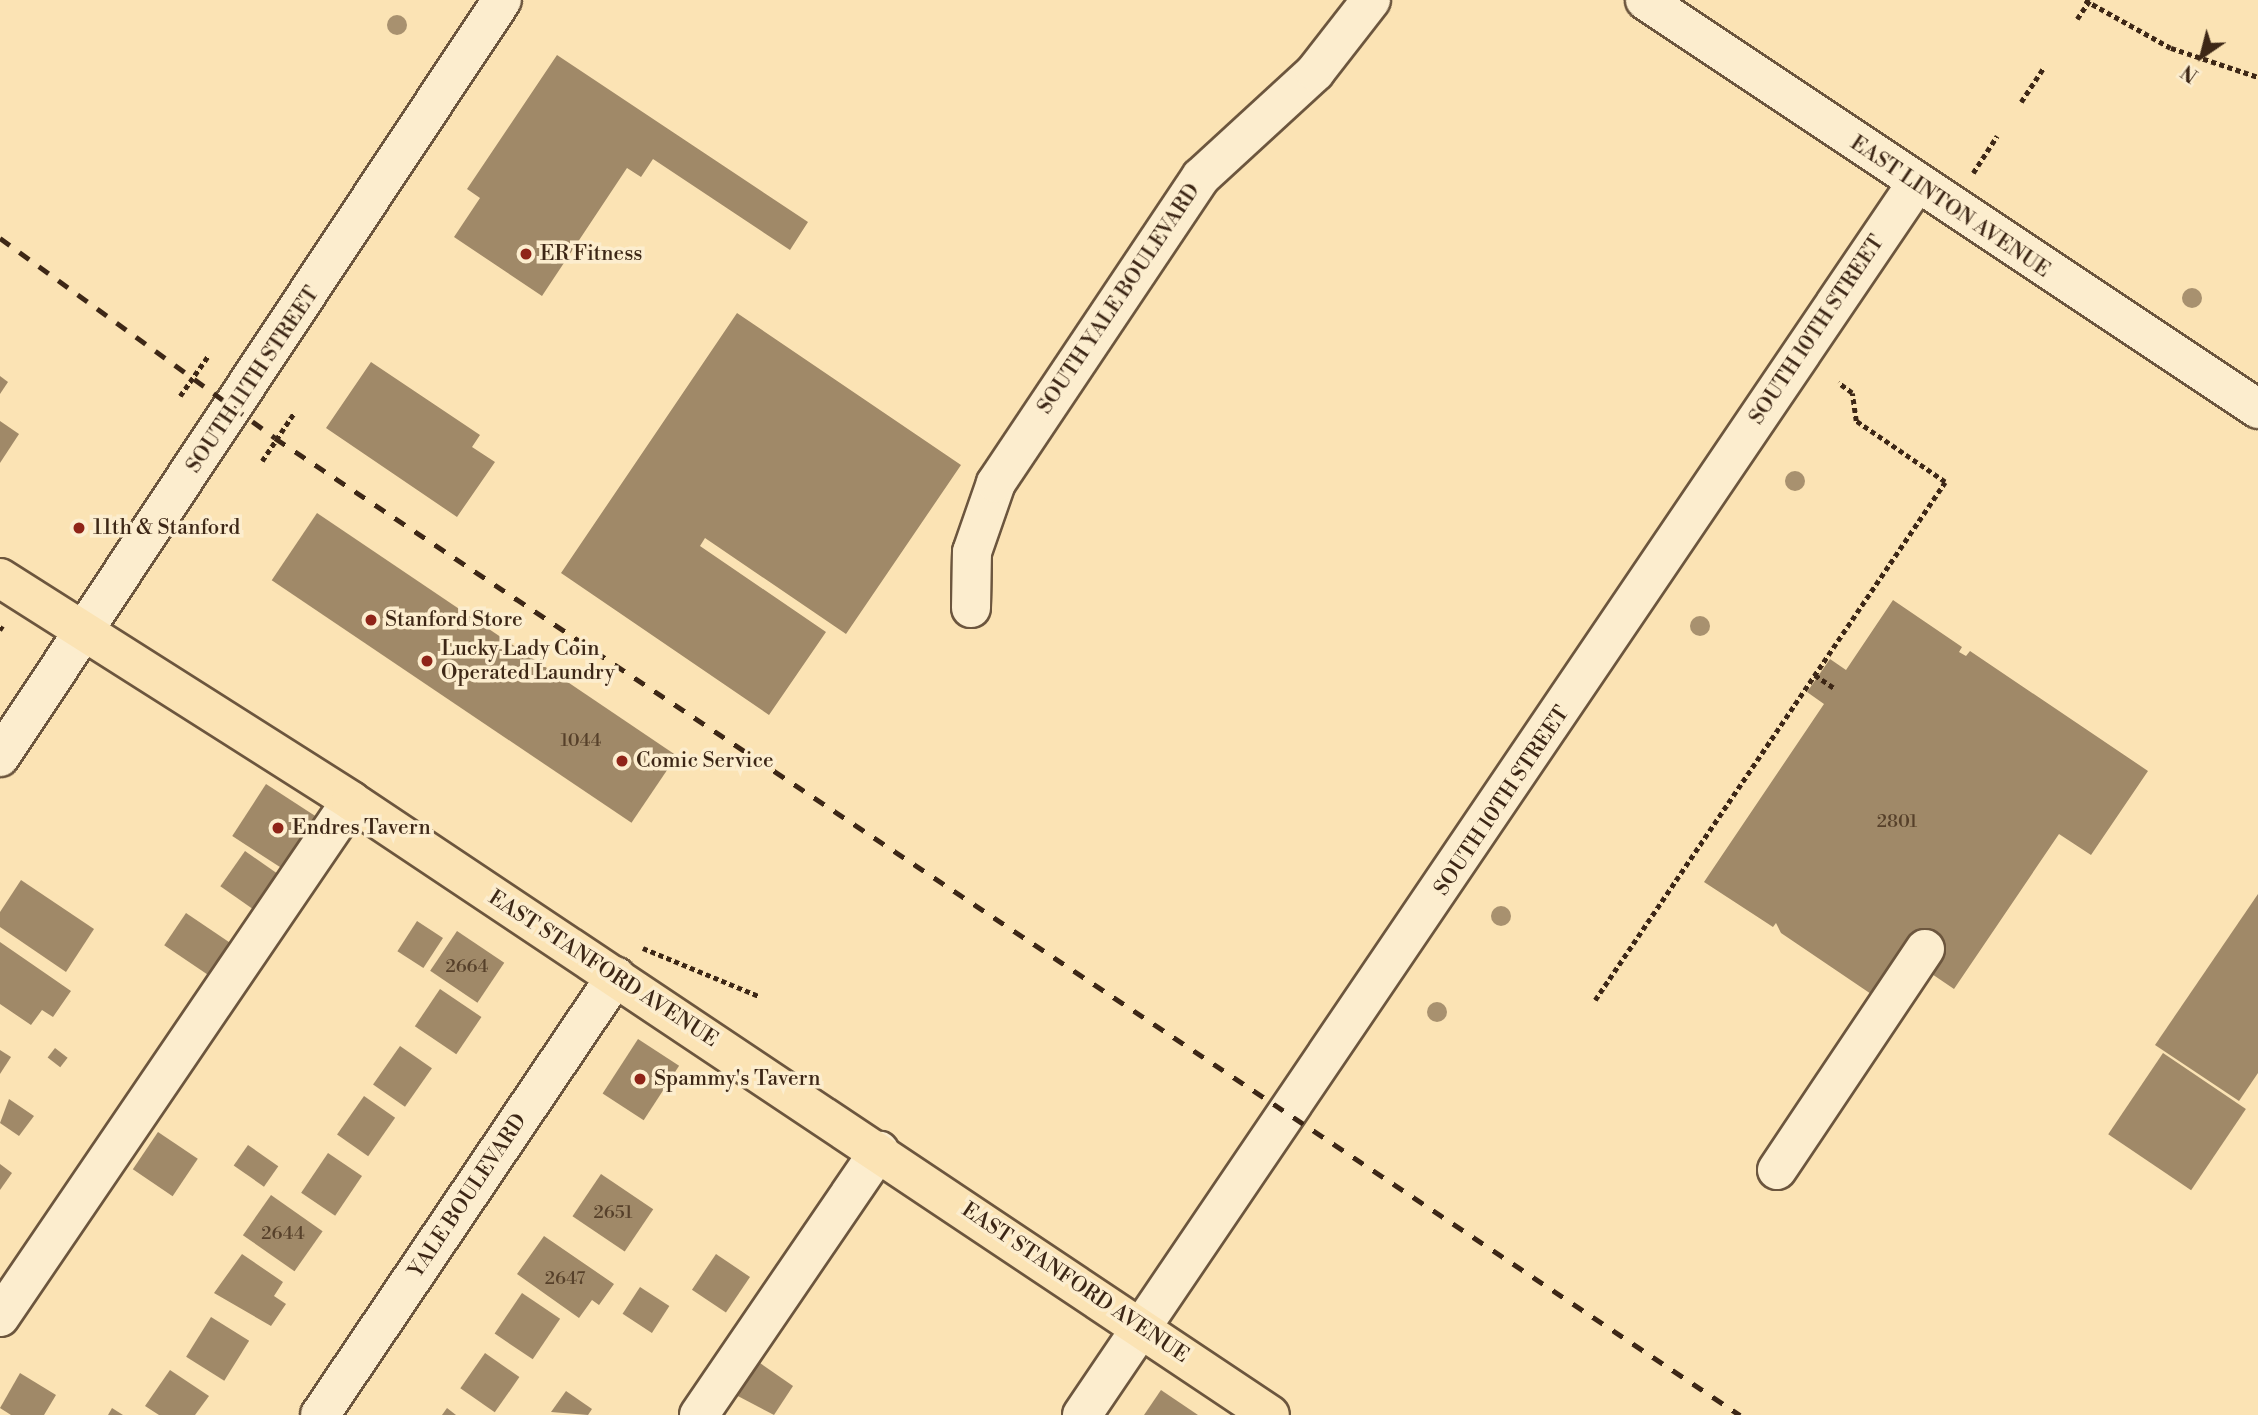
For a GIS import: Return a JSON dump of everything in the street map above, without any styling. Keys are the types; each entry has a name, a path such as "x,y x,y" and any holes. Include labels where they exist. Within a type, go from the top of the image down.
{"main road":[{"name":"EAST STANFORD AVENUE","path":"0,578 351,801 626,961 878,1151 1270,1415"}],"street":[{"name":"SOUTH 11TH STREET","path":"0,757 502,0"},
{"name":"SOUTH YALE BOULEVARD","path":"971,608 972,552 996,483 1201,177 1315,72 1371,0"},
{"name":"EAST LINTON AVENUE","path":"1644,0 1916,184 2258,409"},
{"name":"SOUTH 10TH STREET","path":"1082,1415 1916,184"},
{"path":"0,1317 351,801"},
{"path":"1777,1170 1925,949"},
{"name":"YALE BOULEVARD","path":"320,1415 626,961"},
{"path":"699,1415 878,1151"}],"path":[{"path":"2077,19 2088,1 2171,48 2258,77"},
{"path":"2021,102 2044,67"},
{"path":"1970,176 1997,136"},
{"path":"180,396 208,356"},
{"path":"1595,1000 1945,482 1856,421 1852,393 1838,383"},
{"path":"262,461 294,413"},
{"path":"1815,675 1834,688"},
{"path":"626,961 759,996"}],"building":[{"path":"557,55 808,222 790,250 653,159 641,177 627,168 542,296 454,237 480,198 467,189"},
{"path":"737,313 961,465 846,634 705,538 700,546 826,632 769,715 561,573"},
{"path":"371,362 480,435 472,447 495,462 457,517 326,428"},
{"path":"0,376 8,382 0,394"},
{"path":"0,421 19,434 0,463"},
{"path":"317,513 677,756 632,823 272,580"},
{"path":"1893,600 1962,647 1959,652 1966,656 1970,651 2148,771 2091,855 2059,834 1954,989 1926,970 1877,998 1781,933 1776,923 1773,927 1704,882 1824,704 1807,692 1830,659 1846,670"},
{"path":"266,784 322,820 288,872 232,836"},
{"path":"245,851 282,877 257,912 220,886"},
{"path":"21,880 94,929 66,972 0,927 0,912"},
{"path":"2258,894 2258,1073 2239,1101 2155,1045"},
{"path":"186,913 231,943 209,976 164,945"},
{"path":"417,921 443,938 423,968 397,951"},
{"path":"457,931 504,963 477,1003 430,971"},
{"path":"0,942 71,991 53,1017 42,1010 31,1025 0,1004"},
{"path":"440,989 481,1017 456,1054 415,1026"},
{"path":"638,1039 679,1066 644,1120 603,1094"},
{"path":"400,1046 432,1068 405,1107 373,1085"},
{"path":"55,1048 68,1058 60,1067 48,1057"},
{"path":"0,1050 11,1057 0,1074"},
{"path":"2163,1053 2246,1109 2191,1190 2108,1134"},
{"path":"364,1096 395,1118 368,1156 337,1135"},
{"path":"9,1099 34,1116 19,1136 0,1123"},
{"path":"158,1132 198,1159 173,1196 133,1169"},
{"path":"248,1145 278,1166 264,1187 234,1165"},
{"path":"328,1153 362,1176 335,1216 301,1193"},
{"path":"0,1164 12,1173 0,1190"},
{"path":"601,1174 653,1209 625,1252 572,1216"},
{"path":"271,1195 323,1231 295,1271 243,1235"},
{"path":"544,1236 614,1284 599,1305 592,1300 579,1318 517,1274"},
{"path":"242,1254 283,1282 274,1296 286,1304 271,1326 214,1293"},
{"path":"716,1254 750,1277 726,1313 692,1290"},
{"path":"640,1287 669,1306 652,1333 623,1314"},
{"path":"522,1293 560,1319 533,1359 495,1334"},
{"path":"211,1317 249,1341 224,1381 186,1357"},
{"path":"485,1353 519,1377 495,1412 460,1388"},
{"path":"757,1361 793,1386 774,1415 734,1394"},
{"path":"170,1370 209,1396 195,1415 159,1415 145,1406"},
{"path":"20,1373 56,1395 44,1415 11,1415 0,1408"},
{"path":"1161,1390 1198,1415 1144,1415"},
{"path":"566,1391 592,1409 588,1415 551,1412"},
{"path":"112,1408 123,1415 108,1415"},
{"path":"447,1408 456,1415 442,1415"}],"railway":[{"path":"0,238 275,438 1740,1415"}],"place":[{"name":"ER Fitness","path":"526,254"},
{"name":"11th & Stanford","path":"79,528"},
{"name":"Stanford Store","path":"371,620"},
{"name":"Lucky Lady Coin Operated Laundry","path":"427,661"},
{"name":"Comic Service","path":"622,761"},
{"name":"Endres Tavern","path":"278,828"},
{"name":"Spammy's Tavern","path":"640,1079"}]}
